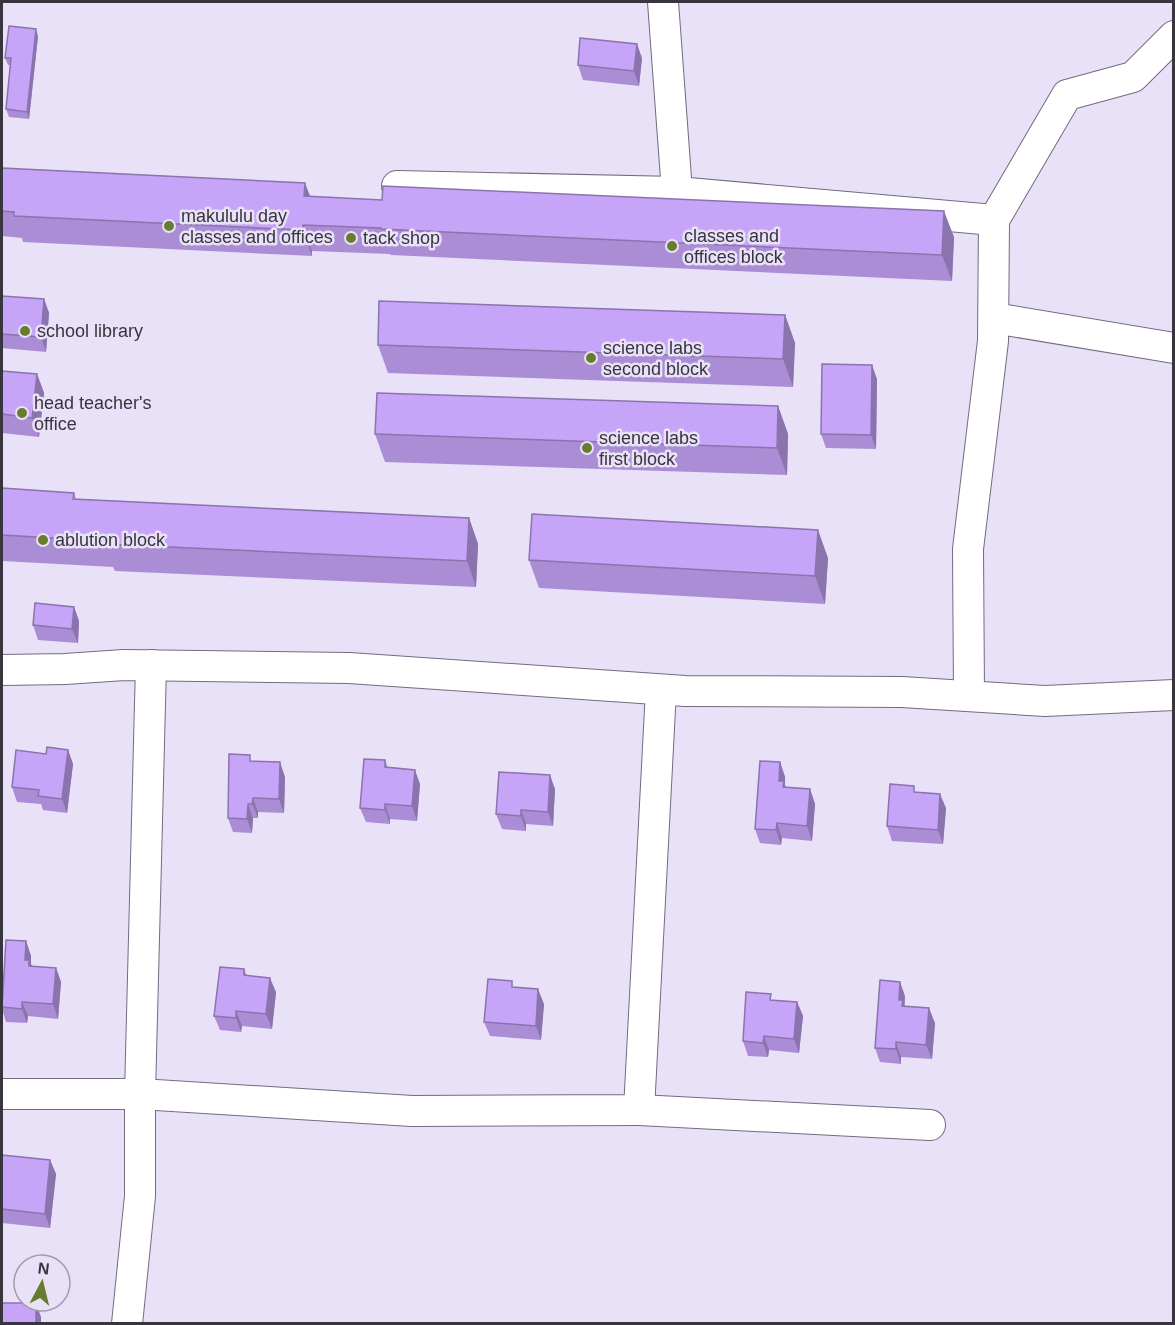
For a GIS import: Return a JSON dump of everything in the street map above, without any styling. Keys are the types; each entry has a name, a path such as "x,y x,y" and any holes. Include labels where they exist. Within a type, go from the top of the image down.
{"street":[{"path":"663,2 676,192"},
{"path":"969,696 968,549 993,340 994,220 1067,95 1133,77 1173,36"},
{"path":"397,186 676,192 994,220"},
{"path":"993,318 1173,348"},
{"path":"2,669 65,669 124,665 349,668 661,690 902,692 1045,701 1173,695"},
{"path":"127,1323 140,1196 140,1094 151,665"},
{"path":"639,1110 661,690"},
{"path":"2,1094 140,1094 412,1111 639,1110 930,1125"}],"building":[{"path":"9,26 36,29 27,112 6,109 11,58 5,58"},
{"path":"580,38 637,44 634,71 578,65"},
{"path":"2,168 305,183 304,196 382,200 383,186 944,211 942,255 381,228 303,225 303,230 14,216 14,212 2,211"},
{"path":"2,296 44,299 41,337 2,334"},
{"path":"379,301 785,315 783,359 378,345"},
{"path":"822,364 872,365 871,435 821,434"},
{"path":"2,371 37,374 32,418 2,414"},
{"path":"377,393 778,406 777,448 375,434"},
{"path":"2,488 74,493 73,499 469,518 467,561 105,544 105,541 2,535"},
{"path":"532,514 818,530 815,576 529,560"},
{"path":"35,603 74,607 72,629 33,625"},
{"path":"47,747 68,750 62,799 38,796 39,790 12,787 16,750 46,754"},
{"path":"229,754 250,755 250,761 280,762 279,799 253,798 252,804 248,804 247,819 228,818"},
{"path":"364,759 385,760 385,767 415,770 412,806 385,804 385,810 360,808"},
{"path":"760,761 780,762 779,781 784,781 783,787 810,789 807,826 777,823 776,830 755,829"},
{"path":"499,772 550,775 548,812 521,810 521,816 496,814"},
{"path":"890,784 914,786 914,792 940,794 938,830 887,826"},
{"path":"6,940 26,941 25,960 29,960 29,966 56,968 53,1004 22,1002 22,1009 2,1007"},
{"path":"220,967 244,969 244,975 270,978 266,1014 236,1011 236,1018 214,1016"},
{"path":"488,979 512,981 512,987 538,989 536,1026 484,1022"},
{"path":"880,980 900,982 899,1000 903,1000 902,1006 929,1008 926,1045 896,1042 896,1049 875,1048"},
{"path":"746,992 771,994 770,1000 797,1002 794,1039 764,1036 763,1043 743,1041"},
{"path":"2,1155 50,1160 45,1214 2,1209"},
{"path":"2,1303 12,1303 12,1313 36,1313 36,1323 2,1323"}],"place":[{"name":"makululu day classes and offices","path":"169,226"},
{"name":"tack shop","path":"351,238"},
{"name":"classes and offices block","path":"672,246"},
{"name":"school library","path":"25,331"},
{"name":"science labs second block","path":"591,358"},
{"name":"head teacher's office","path":"22,413"},
{"name":"science labs first block","path":"587,448"},
{"name":"ablution block","path":"43,540"}]}
